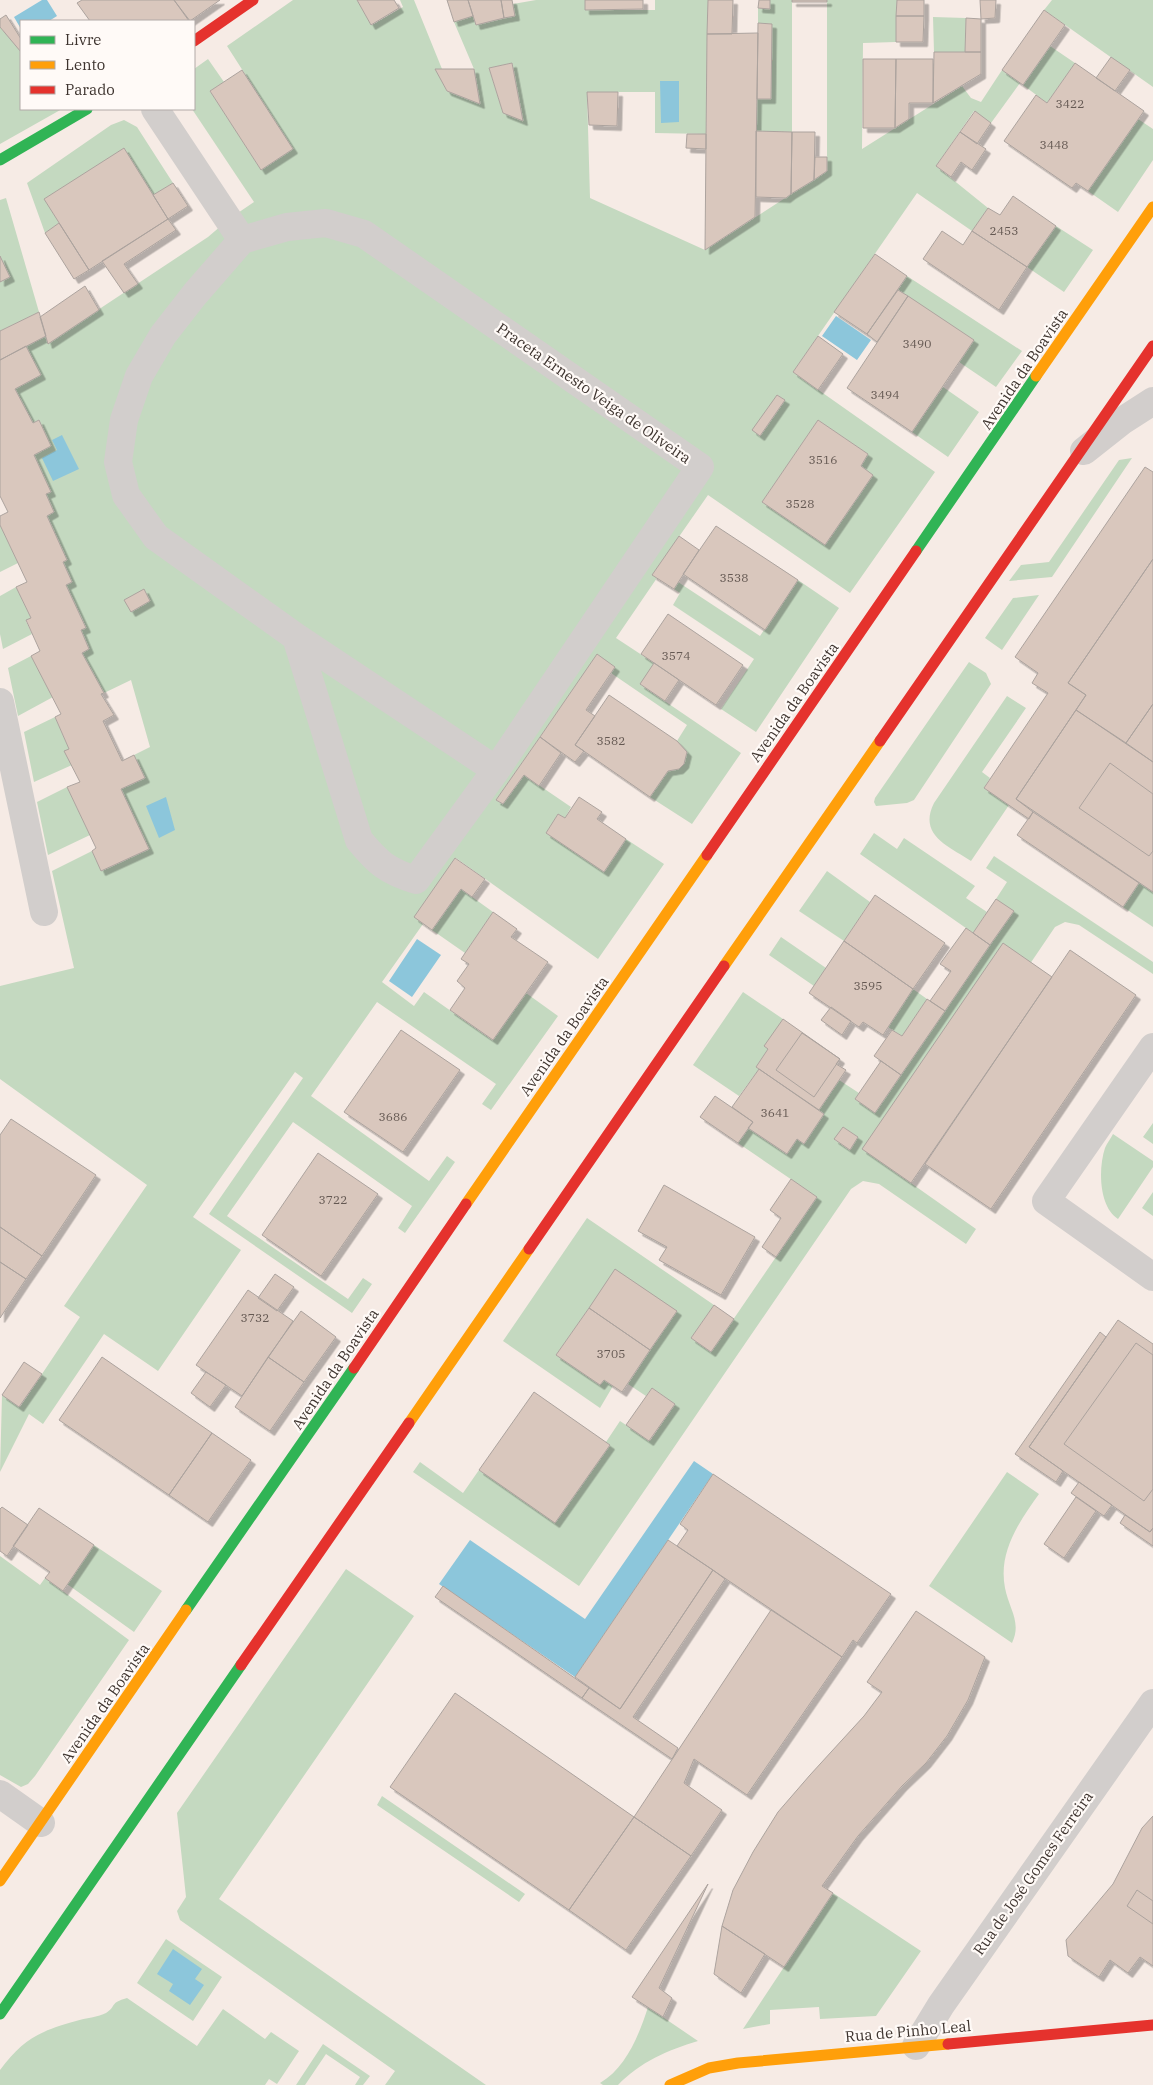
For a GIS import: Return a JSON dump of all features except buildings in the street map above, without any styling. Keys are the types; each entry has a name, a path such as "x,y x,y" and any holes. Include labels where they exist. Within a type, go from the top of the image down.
{"main road":[{"path":"195,40 254,0"},
{"path":"0,160 85,110"},
{"name":"Avenida da Boavista","path":"0,1881 1153,207"},
{"path":"0,2014 1153,346"},
{"name":"Rua de Pinho Leal","path":"670,2085 709,2068 738,2063 1153,2025"}],"street":[{"path":"156,110 242,240 195,294 163,335 139,376 124,420 118,462 126,495 156,537 296,637 496,770"},
{"name":"Praceta Ernesto Veiga de Oliveira","path":"242,240 287,227 326,223 364,234 700,467 496,770 416,880 394,873 375,859 359,840 296,637"},
{"path":"1075,458 1122,421 1153,401"},
{"path":"0,702 44,912"},
{"path":"1153,1047 1046,1201 1153,1276"},
{"name":"Rua de José Gomes Ferreira","path":"916,2046 941,2005 1153,1703"},
{"path":"0,1794 40,1822"}],"green space":[{"path":"293,0 357,0 372,25 403,7 400,0 414,0 442,69 436,69 447,91 480,104 474,69 454,22 473,16 476,25 514,16 513,4 536,0 585,0 585,10 655,10 655,0 708,0 706,134 655,133 655,92 587,92 590,198 705,250 827,171 827,0 897,0 896,42 863,43 862,149 962,86 971,98 981,102 1002,70 1020,83 991,123 974,111 936,166 988,208 972,231 917,193 793,372 935,472 850,593 708,495 653,574 657,578 616,638 654,663 641,685 741,753 692,824 650,797 668,771 679,768 683,763 687,752 677,741 687,725 611,673 615,667 597,655 496,800 503,804 524,775 571,807 565,818 558,814 546,833 604,872 626,839 664,864 598,959 456,858 415,917 423,924 382,982 414,1006 424,992 492,1040 526,993 558,1016 491,1110 482,1104 496,1084 377,1002 311,1096 429,1181 447,1156 455,1162 405,1233 398,1228 412,1206 293,1122 227,1216 348,1299 363,1278 372,1284 352,1313 209,1214 303,1078 295,1072 193,1217 241,1250 158,1371 104,1334 43,1424 29,1414 0,1472 2,1395 20,1407 80,1317 64,1306 147,1185 0,1079 0,986 74,968 52,871 92,851 102,871 149,849 121,789 144,778 134,755 150,747 131,680 104,693 82,653 89,648 81,630 86,627 66,585 72,582 63,562 67,560 47,516 54,512 46,494 50,492 34,455 51,446 39,420 33,423 15,389 26,346 46,336 48,343 208,237 229,219 254,202 193,110 195,110 195,68 208,59 224,82 210,91 261,170 293,149 227,46","holes":["512,63 523,120 503,113 489,68","777,395 785,400 760,436 753,430","818,420 868,454 861,466 873,475 825,545 762,502"]},
{"path":"770,0 792,0 792,132 756,131 757,99 771,99 771,24 758,23 758,8 770,9"},
{"path":"1052,0 1153,0 1153,87 1044,10"},
{"path":"933,17 966,18 965,52 934,52"},
{"path":"0,27 20,51 20,110 60,110 0,144"},
{"path":"1050,46 1075,63 1047,103 1023,85"},
{"path":"1138,119 1153,129 1153,160 1118,212 1088,191"},
{"path":"124,120 137,127 173,183 153,195 124,149 45,199 59,223 45,233 27,183 111,125"},
{"path":"6,198 39,312 0,331 0,200"},
{"path":"1056,226 1093,250 1064,292 1027,267"},
{"path":"907,276 1022,351 996,387 959,362 974,340 898,290"},
{"path":"943,387 979,412 948,457 912,432"},
{"path":"1132,458 1052,577 1009,581 1021,565 1049,562 1119,460"},
{"path":"0,525 18,563 0,572"},
{"path":"798,580 839,608 756,732 721,709 754,659 673,605 680,593 674,589 678,582 760,636"},
{"path":"16,587 31,618 26,621 32,634 3,649 0,634 0,596"},
{"path":"1039,595 1002,650 985,638 1013,598"},
{"path":"31,656 53,697 18,716 8,668"},
{"path":"969,662 986,673 991,684 914,800 907,803 876,806 875,798"},
{"path":"1007,696 1026,708 982,772 990,778 984,788 1009,805 971,861 938,838 930,823 930,814 934,803"},
{"path":"55,717 69,749 72,765 34,782 24,732"},
{"path":"67,787 90,835 48,855 37,802"},
{"path":"874,833 897,849 904,838 975,886 966,898 987,912 973,933 860,854"},
{"path":"994,856 1153,962 1153,974 1079,925 1065,922 1055,927 891,1169 976,1229 966,1244 879,1184 863,1181 851,1189 579,1586 413,1472 420,1462 463,1493 479,1470 555,1523 610,1445 606,1442 620,1421 650,1441 675,1404 652,1388 646,1396 628,1384 676,1311 589,1308 556,1355 600,1385 604,1380 613,1386 600,1408 503,1341 587,1218 714,1305 691,1338 711,1352 817,1197 738,1143 748,1128 786,1154 797,1139 804,1144 824,1114 819,1110 839,1080 859,1093 855,1099 875,1113 1013,911 996,899 1007,882 986,868","holes":["843,1127 858,1137 849,1150 835,1140"]},
{"path":"827,871 870,902 844,941 799,911"},
{"path":"1139,883 1153,892 1153,927 1123,907"},
{"path":"461,889 493,912 465,953 432,930"},
{"path":"781,937 826,968 814,986 769,955"},
{"path":"913,989 927,999 902,1036 888,1027"},
{"path":"743,992 783,1019 768,1049 756,1067 759,1069 739,1096 693,1065"},
{"path":"1153,1123 1153,1144 1143,1137"},
{"path":"1113,1134 1153,1161 1153,1167 1118,1219 1107,1206 1101,1177 1101,1166 1105,1148"},
{"path":"1153,1192 1153,1216 1142,1208"},
{"path":"1007,1472 1039,1494 1024,1515 1007,1550 1004,1575 1005,1588 1014,1615 1016,1628 1012,1643 929,1586"},
{"path":"94,1545 162,1591 134,1632 67,1584"},
{"path":"0,1556 40,1585 45,1578 129,1640 35,1776 28,1784 21,1787 0,1775"},
{"path":"346,1569 414,1616 219,1899 486,2085 385,2085 395,2071 180,1920 177,1911 186,1897 177,1813"},
{"path":"382,1796 525,1894 519,1902 377,1805"},
{"path":"833,1893 921,1951 876,2016 820,2019 819,2007 770,2010 770,2024 743,2029"},
{"path":"166,1939 222,1977 193,2021 137,1983"},
{"path":"127,1998 197,2046 223,2009 265,2039 271,2032 299,2051 277,2084 269,2079 265,2085 0,2085 0,2070 8,2059 33,2038 63,2025 103,2014 109,2011 118,2001"},
{"path":"648,2007 698,2041 676,2048 645,2063 618,2085 603,2085 600,2083 617,2069 630,2050"},
{"path":"323,2044 370,2076 363,2085 355,2085 360,2077 326,2054 305,2085 296,2085"}],"water":[{"path":"42,0 47,0 57,16 51,20 20,20 20,27 14,17"},
{"path":"660,81 679,81 679,122 661,123"},
{"path":"836,316 871,340 857,360 822,336"},
{"path":"62,435 79,469 53,481 42,458 57,450 52,440"},
{"path":"166,797 175,830 159,838 146,806"},
{"path":"417,939 441,955 412,997 389,981"},
{"path":"694,1461 713,1474 575,1677 439,1584 470,1540 585,1619"},
{"path":"173,1949 202,1969 195,1979 204,1985 190,2005 169,1991 173,1984 157,1974"}],"traffic: fast":[{"path":"0,160 85,110"},
{"path":"916,551 1036,376"},
{"path":"186,1610 354,1368"},
{"path":"0,2014 241,1665"}],"traffic: slow":[{"path":"1036,376 1153,207"},
{"path":"724,966 880,741"},
{"path":"466,1204 707,855"},
{"path":"409,1423 529,1249"},
{"path":"0,1881 186,1610"},
{"path":"670,2085 709,2068 738,2063 948,2044"}],"traffic: jam":[{"path":"195,40 253,0"},
{"path":"880,741 1153,346"},
{"path":"707,855 916,551"},
{"path":"529,1249 724,966"},
{"path":"354,1368 466,1204"},
{"path":"241,1665 409,1423"},
{"path":"948,2044 1153,2025"}]}
